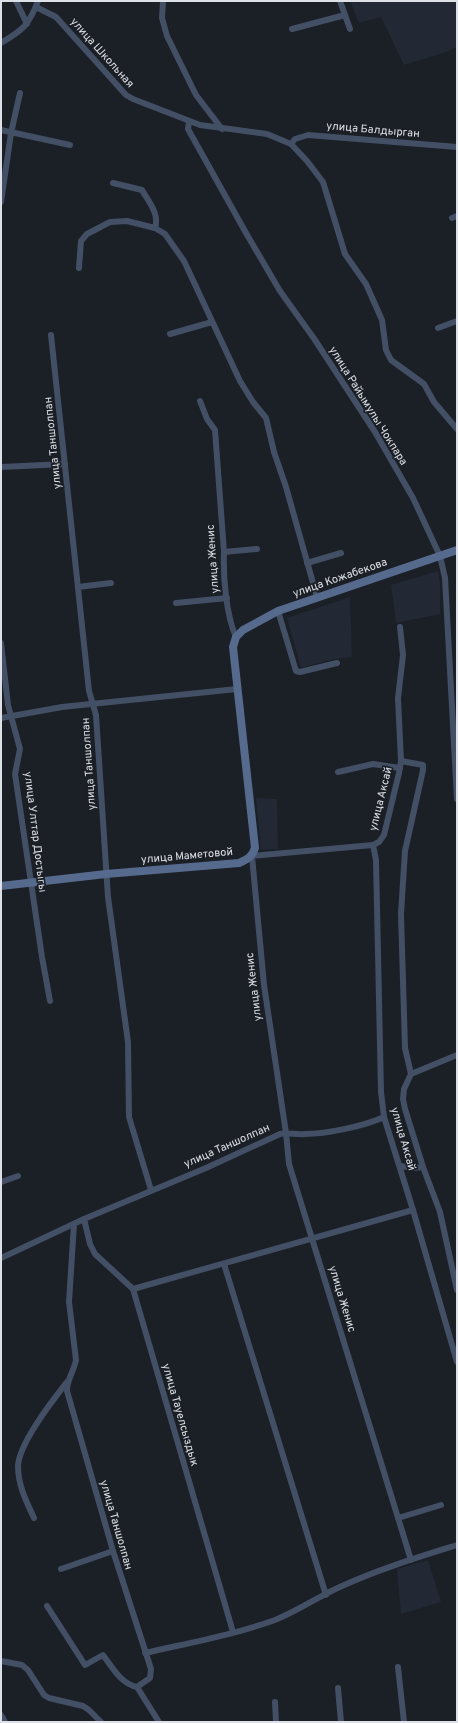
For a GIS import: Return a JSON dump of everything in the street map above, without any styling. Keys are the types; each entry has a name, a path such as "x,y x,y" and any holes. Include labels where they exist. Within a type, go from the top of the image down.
{"main road":[{"name":"улица Кожабекова","path":"236,637 243,630 278,611 457,550"},
{"name":"улица Женис","path":"236,637 233,647 254,831 255,848 252,856"},
{"name":"улица Маметовой","path":"1,886 106,874 239,863 252,856"}],"street":[{"path":"16,1 28,24"},
{"path":"163,1 162,18 167,36 196,95 222,129"},
{"path":"340,1 350,29"},
{"path":"1,43 16,34 28,24 37,4"},
{"name":"улица Школьная","path":"37,4 56,17 126,95 133,99 189,122 222,129 266,134 291,144 307,161 323,182 345,254 366,284 382,320 386,350 391,360 424,384 434,402 457,429"},
{"path":"292,29 345,15"},
{"path":"1,202 11,133 20,93"},
{"name":"улица Райымулы Чокпара","path":"189,122 188,129 246,233 280,291 315,340 375,432 413,498 440,556 445,578 457,795"},
{"path":"1,130 70,145"},
{"name":"улица Балдырган","path":"291,144 295,139 308,135 457,147"},
{"path":"113,182 142,190 156,215 157,222 155,228"},
{"path":"79,268 81,241 95,228 110,222 127,220 155,228 165,234 184,261 240,381 253,402 266,418 274,452 286,487 317,597"},
{"path":"438,328 457,321"},
{"path":"170,334 212,322"},
{"name":"улица Таншолпан","path":"51,335 89,691 96,715 106,874 128,1042 129,1117 151,1190"},
{"name":"улица Женис","path":"200,400 207,419 215,430 224,552 223,570 231,627 236,637"},
{"path":"1,467 65,464"},
{"path":"224,552 257,549"},
{"path":"307,563 342,552"},
{"path":"78,587 111,583"},
{"path":"176,602 227,598"},
{"path":"278,611 296,670 300,672 338,663"},
{"path":"338,772 373,764 401,764 398,698 403,655 400,627"},
{"name":"улица Улттар Достыгы","path":"1,643 8,705 20,749 15,774 50,1001"},
{"path":"1,718 62,707 237,689"},
{"name":"улица Аксай","path":"457,1290 445,1230 423,1167 403,1099 404,1089 411,1074 405,1048 401,914 405,851 423,765 401,764 384,835 379,842 373,845 376,860 381,1092 384,1117 400,1166 457,1362"},
{"name":"улица Маметовой","path":"252,856 373,845"},
{"name":"улица Женис","path":"252,856 264,985 286,1133 289,1164 411,1560"},
{"path":"411,1074 457,1055"},
{"name":"улица Таншолпан","path":"1,1258 84,1219 206,1168 280,1134 304,1134 349,1128 374,1122 384,1117"},
{"path":"400,1166 414,1168 423,1167"},
{"path":"1,1182 18,1176"},
{"path":"84,1219 90,1244 96,1254 133,1289 413,1210"},
{"name":"улица Таншолпан","path":"74,1224 69,1302 76,1360 75,1367 68,1382 67,1391 113,1551 151,1674 150,1678 138,1686"},
{"path":"224,1264 326,1594"},
{"name":"улица Тауелсыздык","path":"133,1289 233,1632"},
{"path":"34,1518 21,1487 18,1465 20,1457 23,1449 50,1403 68,1382"},
{"path":"398,1518 441,1505"},
{"path":"145,1654 274,1620 361,1578 457,1545"},
{"path":"61,1569 113,1551"},
{"path":"47,1606 85,1665 103,1655 122,1680 131,1686 138,1686 159,1722"},
{"path":"1,1661 22,1665 28,1670 44,1695 49,1698 83,1706 101,1722"},
{"path":"398,1667 404,1722"},
{"path":"338,1688 341,1722"},
{"path":"274,1702 276,1722"},
{"path":"1,1715 5,1722"}],"shaded area":[{"path":"350,1 457,1 457,47 404,65 381,17 359,23"},
{"path":"438,571 440,583 440,614 396,623 391,585"},
{"path":"350,597 352,657 334,659 301,668 287,618"},
{"path":"256,798 277,799 278,849 261,850"},
{"path":"428,1560 441,1602 401,1614 397,1569"}]}
